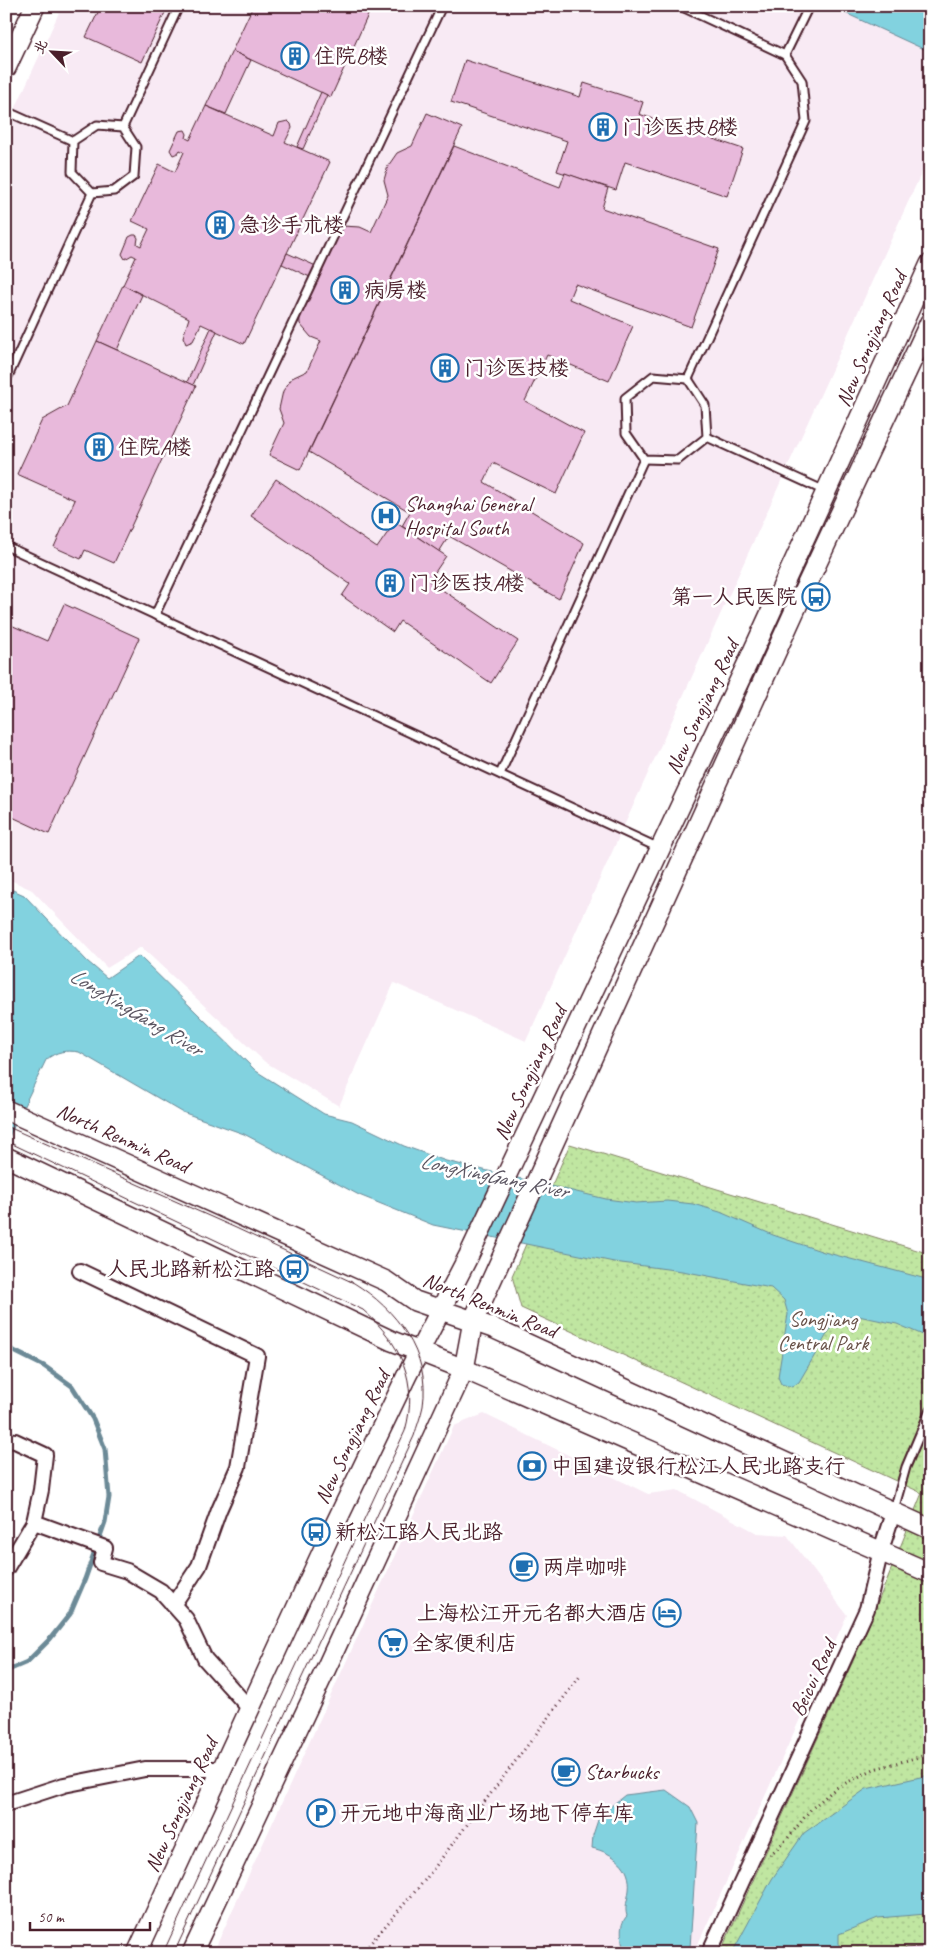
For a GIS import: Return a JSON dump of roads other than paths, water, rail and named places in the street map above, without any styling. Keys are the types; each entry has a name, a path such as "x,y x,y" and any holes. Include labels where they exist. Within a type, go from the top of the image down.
{"main road":[{"path":"6,68 35,6"},
{"name":"New Songjiang Road","path":"138,1953 329,1537 510,1169 826,492 930,264"},
{"name":"New Songjiang Road","path":"192,1953 464,1369 472,1321 802,597 930,322"},
{"name":"North Renmin Road","path":"6,1110 386,1282 415,1301 493,1328 930,1530"},
{"path":"7,1158 372,1331 464,1369 930,1573"}],"street":[{"path":"80,1271 257,1356 238,1467 219,1510 199,1566 173,1605"},
{"path":"6,1440 15,1441 45,1455 41,1490 34,1522 6,1569"},
{"name":"Beicui Road","path":"709,1953 867,1609 881,1550 893,1513"},
{"path":"34,1522 105,1548 101,1563 127,1571 161,1592 186,1620 205,1659 250,1709"},
{"path":"6,1804 64,1785 145,1769 223,1769"}],"lane":[{"path":"123,127 179,6"},
{"path":"155,615 442,6"},
{"path":"680,6 785,55 802,81 806,120 688,379"},
{"path":"785,55 809,8"},
{"path":"6,111 73,141"},
{"path":"73,141 97,125 123,127"},
{"path":"92,193 114,191 134,176 136,147 123,127"},
{"path":"73,141 72,172 92,193"},
{"path":"6,381 92,193"},
{"path":"644,460 626,433 625,398 653,376 688,379"},
{"path":"688,379 705,406 707,437"},
{"path":"707,437 826,492"},
{"path":"644,460 678,460 707,437"},
{"path":"500,774 644,460"},
{"path":"6,546 660,849"},
{"name":"Beicui Road","path":"893,1513 906,1467 930,1410"}],"water":[{"path":"830,6 930,6 930,52"},
{"name":"LongXingGang River","path":"6,887 24,895 87,961 107,978 139,956 256,1071 324,1114 352,1121 404,1146 446,1161 606,1199 636,1203 667,1201 693,1204 720,1212 773,1235 824,1252 930,1280 930,1338 897,1324 858,1316 836,1319 799,1382 792,1387 781,1384 778,1377 788,1314 784,1300 771,1288 682,1271 614,1262 433,1225 359,1195 244,1134 182,1112 79,1052 61,1052 46,1060 6,1143"},
{"path":"930,1776 930,1917 926,1914 878,1918 839,1934 839,1953 732,1953 772,1879 804,1833 866,1789"},
{"path":"666,1790 690,1807 698,1823 690,1948 688,1953 623,1953 621,1929 627,1916 626,1906 629,1882 627,1874 624,1867 614,1857 592,1848 593,1835 598,1820 605,1811 625,1795"}],"waterway":[{"path":"6,1347 44,1366 72,1386 93,1419 105,1449 109,1497 105,1522 85,1579 70,1614 50,1639 27,1662 6,1671"}],"tram line":[{"path":"6,1126 236,1228 354,1283 384,1306 396,1320 416,1351 422,1369 424,1387 423,1406 414,1436 174,1953"},
{"path":"6,1141 363,1310 388,1336 404,1364 408,1380 410,1396 405,1431 163,1953"}],"place":[{"name":"住院B楼","path":"295,56"},
{"name":"门诊医技B楼","path":"603,127"},
{"name":"急诊手术楼","path":"220,225"},
{"name":"病房楼","path":"345,290"},
{"name":"门诊医技楼","path":"445,368"},
{"name":"住院A楼","path":"99,447"},
{"name":"Shanghai General Hospital South","path":"386,516"},
{"name":"门诊医技A楼","path":"390,583"},
{"name":"第一人民医院","path":"816,597"},
{"name":"人民北路新松江路","path":"294,1269"},
{"name":"中国建设银行松江人民北路支行","path":"532,1466"},
{"name":"新松江路人民北路","path":"316,1532"},
{"name":"两岸咖啡","path":"524,1567"},
{"name":"上海松江开元名都大酒店","path":"667,1613"},
{"name":"全家便利店","path":"393,1643"},
{"name":"Starbucks","path":"566,1772"},
{"name":"开元地中海商业广场地下停车库","path":"321,1813"}],"park label":[{"name":"Songjiang Central Park","path":"823,1331"}]}
